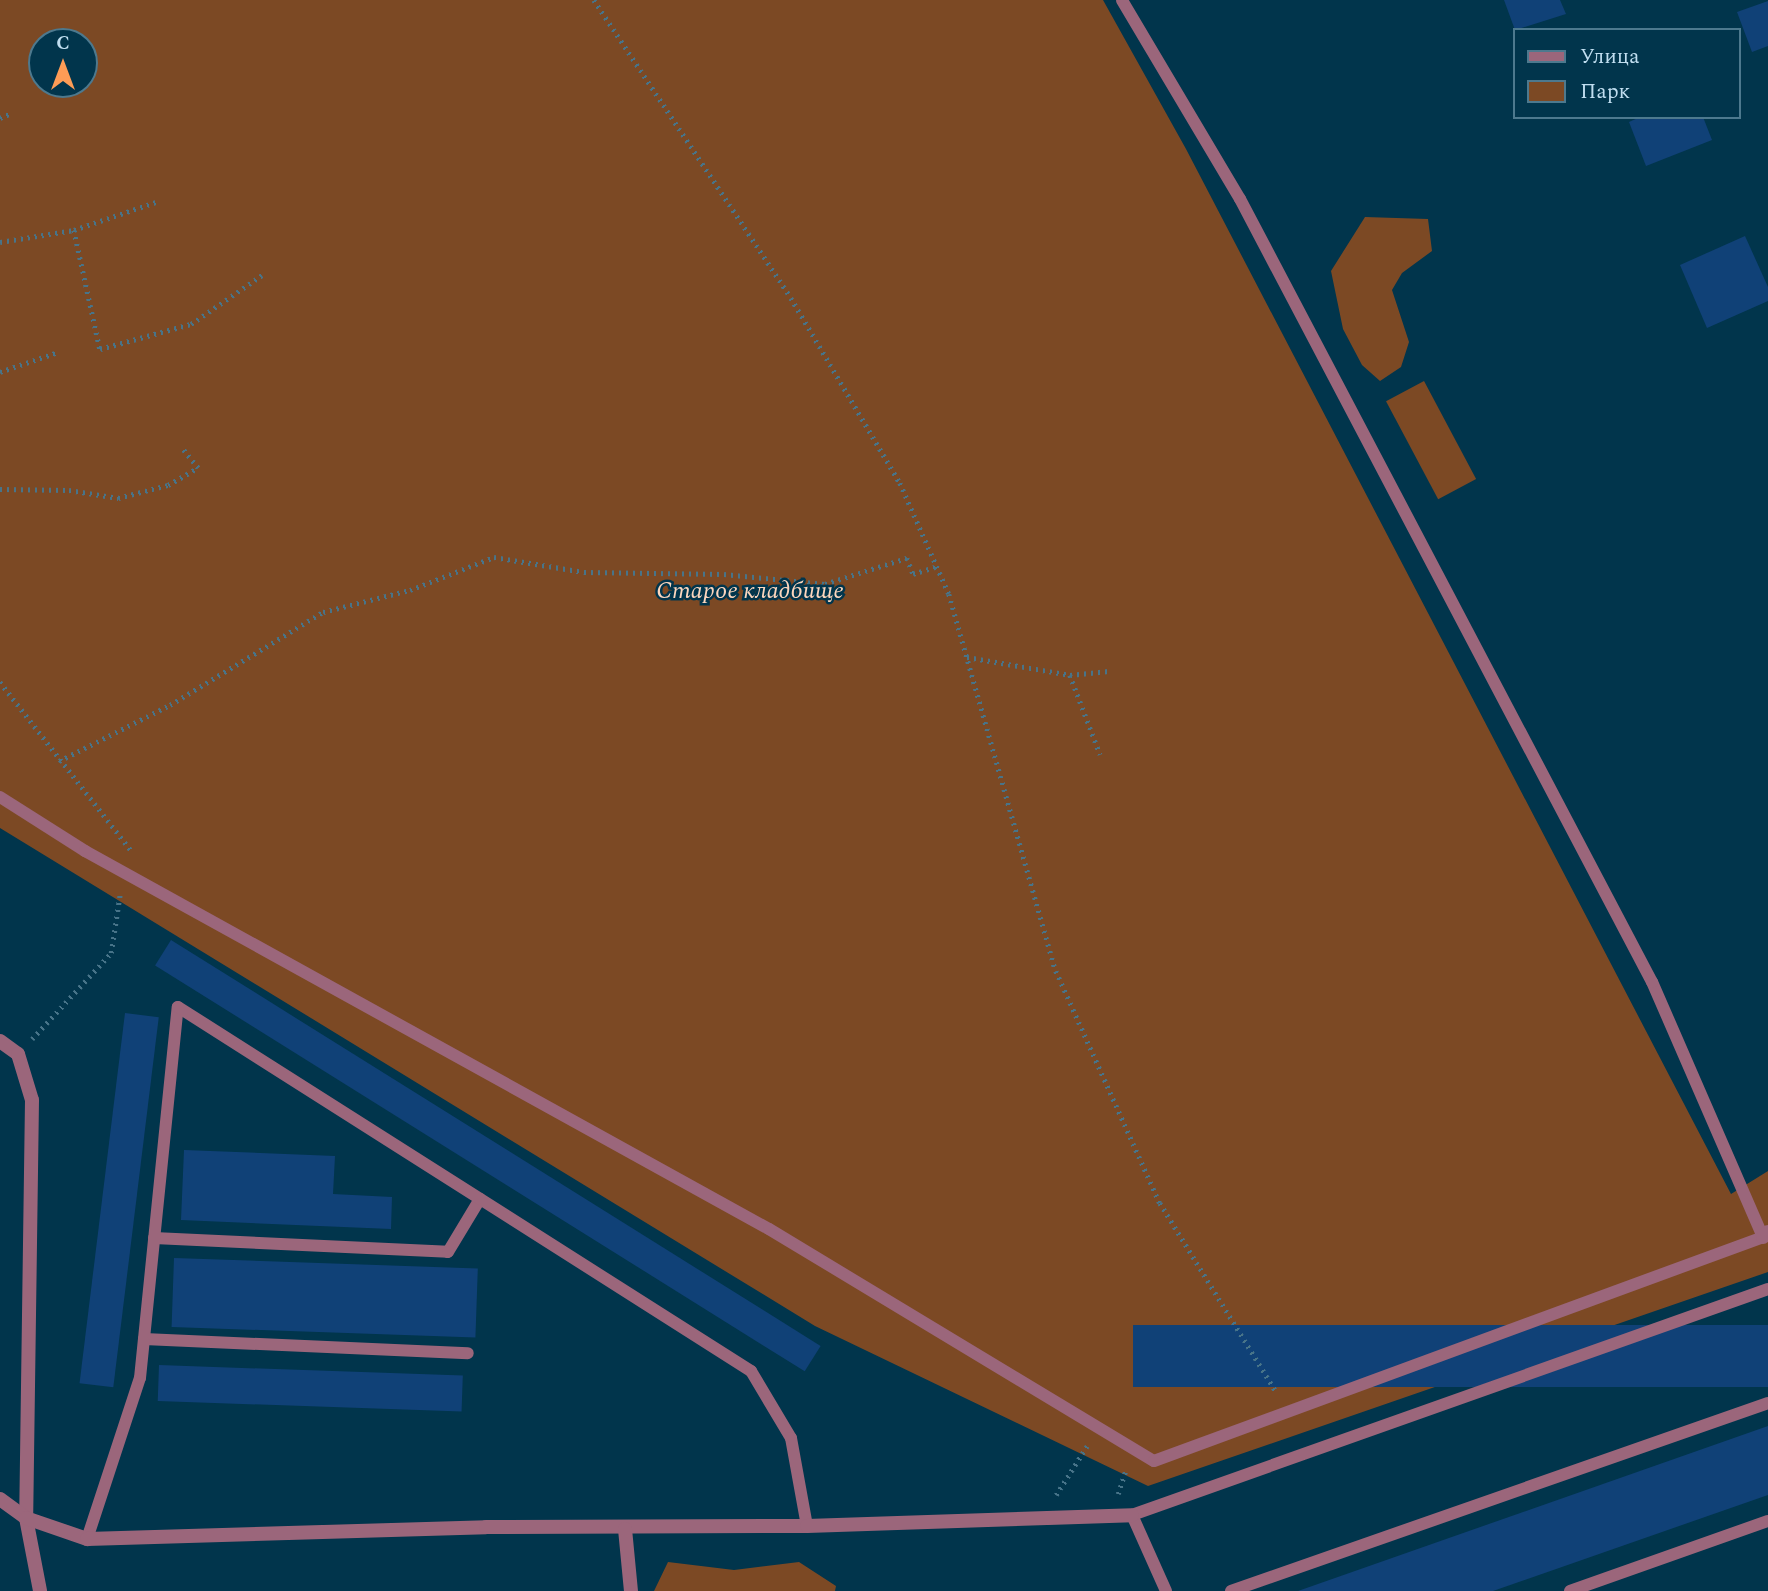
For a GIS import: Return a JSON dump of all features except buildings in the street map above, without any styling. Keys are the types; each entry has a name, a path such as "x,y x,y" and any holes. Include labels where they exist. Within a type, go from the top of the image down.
{"street":[{"path":"0,1041 18,1055 32,1100 26,1518 40,1591"},
{"path":"0,1499 26,1518 87,1539 486,1527 625,1529 807,1526 1132,1516"},
{"path":"625,1529 631,1591"}],"lane":[{"path":"0,797 128,874 769,1228 1154,1461 1765,1234 1652,982 1240,199 1122,0"},
{"path":"87,1539 140,1378 178,1007 751,1371 792,1438 807,1526"},
{"path":"154,1238 449,1252 481,1199"},
{"path":"1166,1591 1132,1516 1768,1289"},
{"path":"144,1339 468,1353"},
{"path":"1231,1591 1768,1403"},
{"path":"1570,1591 1768,1521"}],"path":[{"path":"594,0 791,298 900,483 937,566 967,657 1056,971 1160,1203 1288,1412"},
{"path":"0,118 9,114"},
{"path":"0,242 74,230 159,201"},
{"path":"74,230 100,349 191,324 262,275"},
{"path":"0,372 58,352"},
{"path":"0,489 69,490 118,498 168,485 198,468 181,447"},
{"path":"59,761 170,705 323,612 410,590 494,557 584,572 724,573 825,584 908,558 913,574 937,566"},
{"path":"967,657 1070,675 1109,671"},
{"path":"1070,675 1100,754"},
{"path":"0,682 59,761 134,853"},
{"path":"18,1055 111,953 119,898 128,874"},
{"path":"1040,1519 1099,1428"},
{"path":"1112,1516 1123,1474 1139,1452"}],"green space":[{"name":"Старое кладбище","path":"0,0 1103,0 1186,149 1731,1194 1768,1171 1768,1272 1148,1486 815,1326 0,828"},
{"path":"1365,217 1428,219 1432,251 1402,273 1392,290 1409,342 1401,367 1380,381 1362,365 1343,329 1331,271"},
{"path":"1424,381 1476,479 1438,499 1386,401"},
{"path":"668,1562 734,1570 799,1562 836,1586 835,1591 654,1591"}]}
